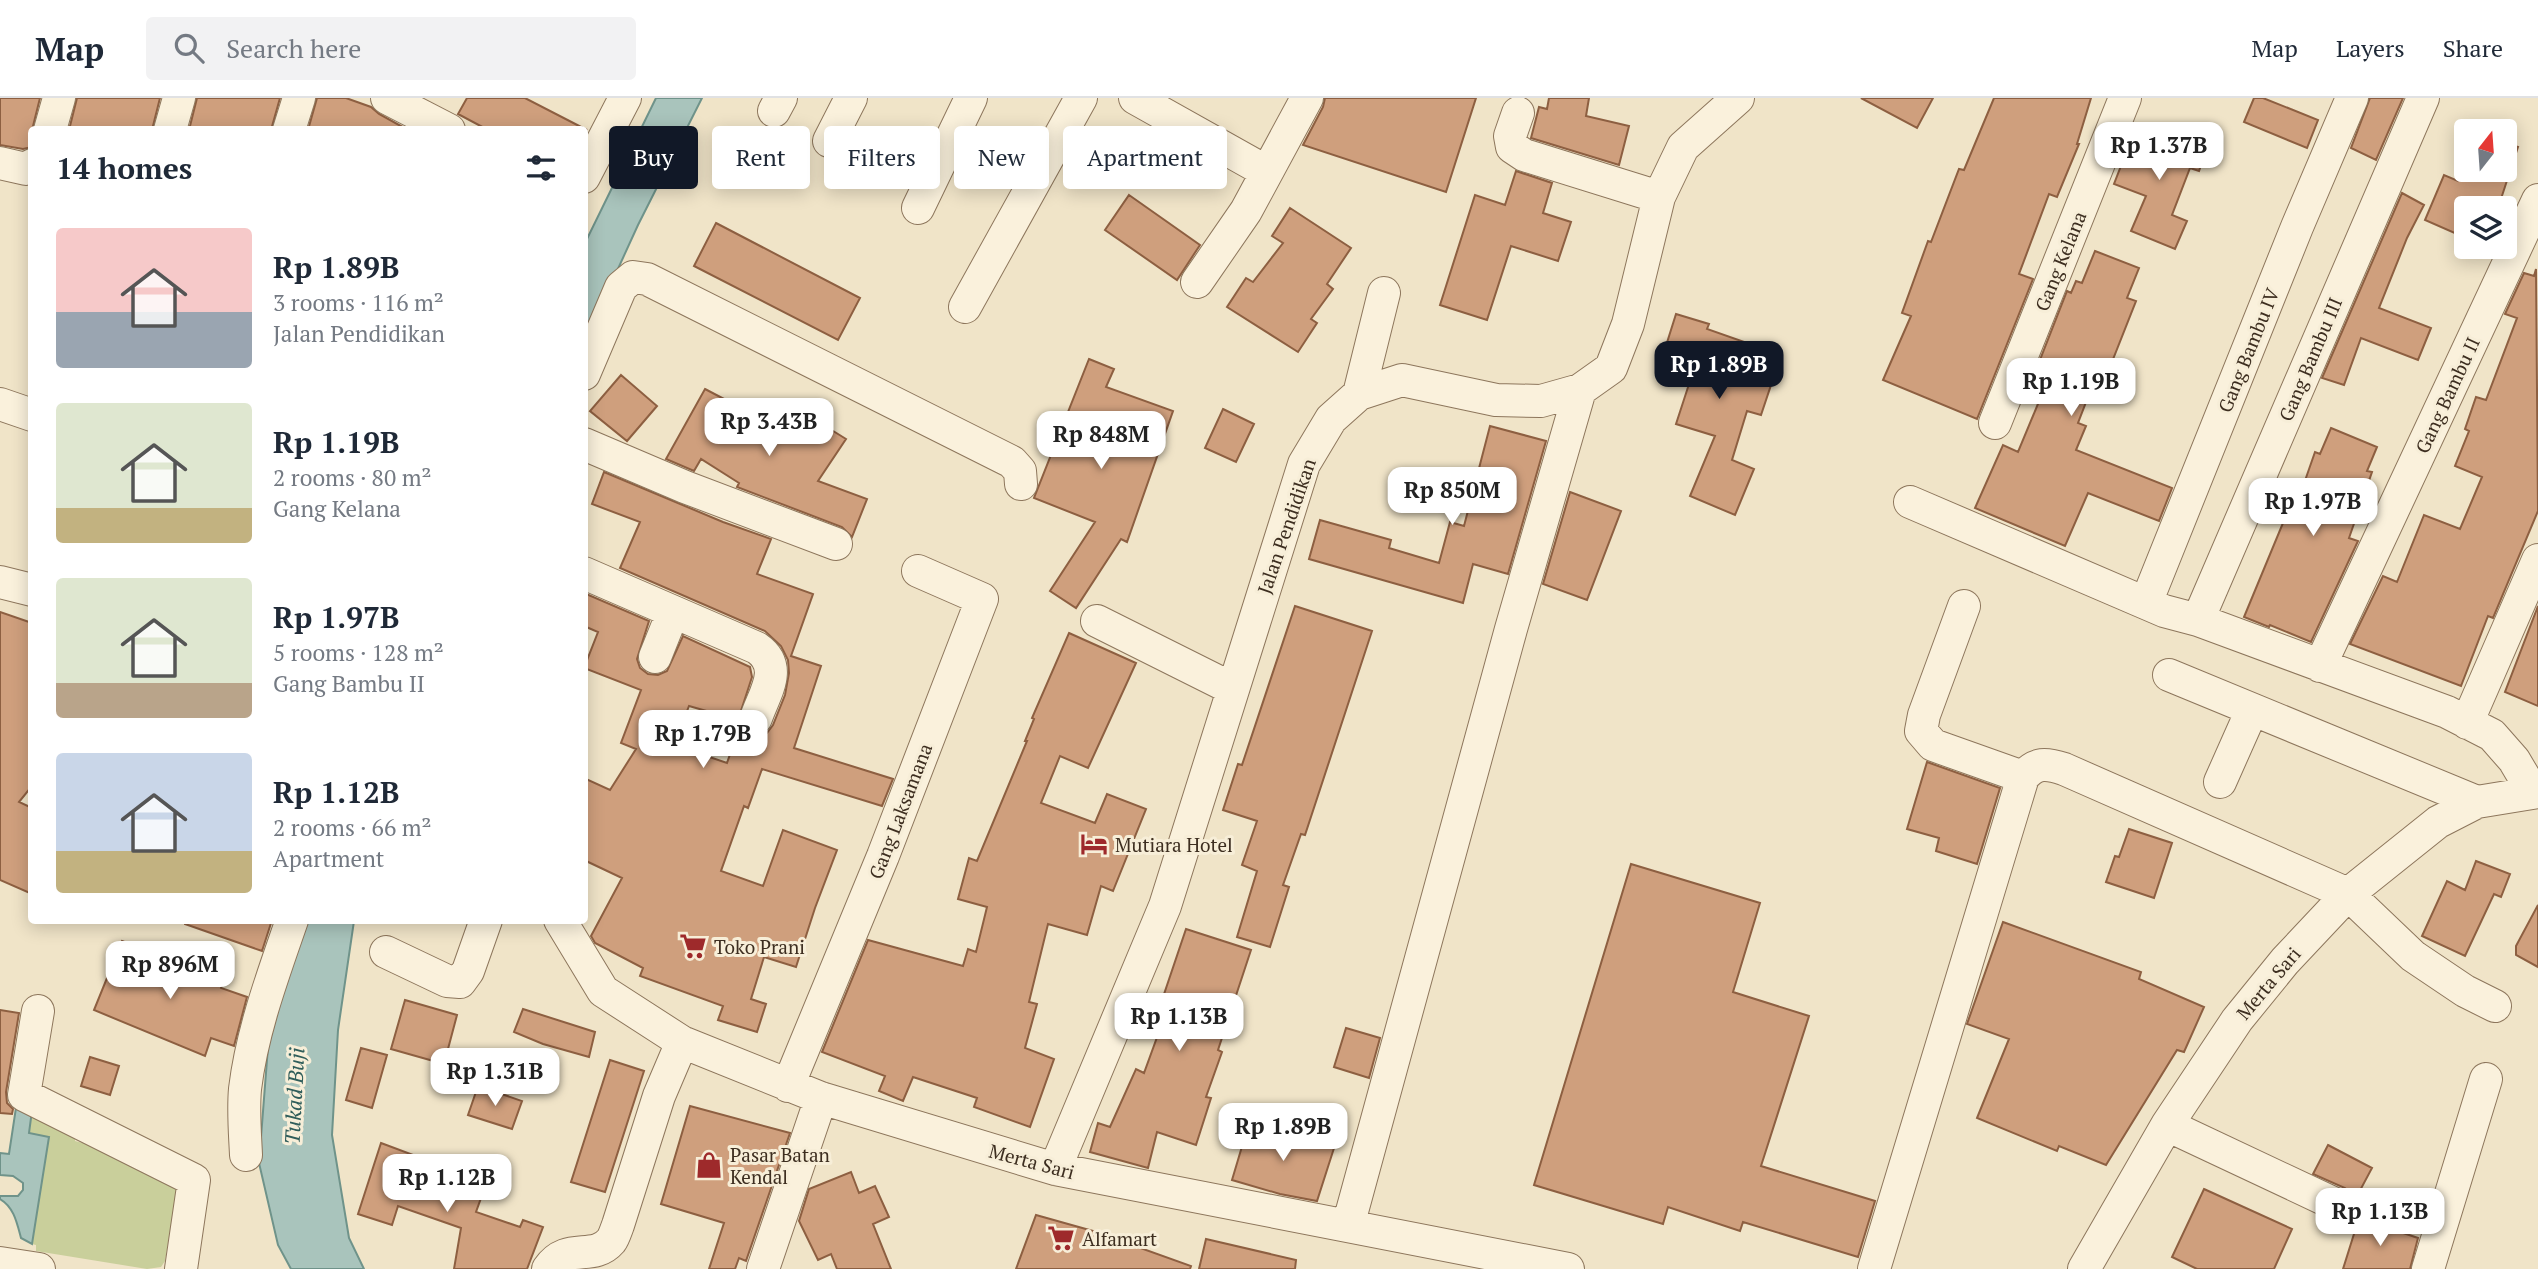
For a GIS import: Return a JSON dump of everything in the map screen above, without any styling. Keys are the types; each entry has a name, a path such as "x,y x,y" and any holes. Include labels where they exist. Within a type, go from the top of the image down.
{"street":[{"path":"51,126 59,98"},
{"path":"171,126 179,98"},
{"path":"290,126 299,98"},
{"path":"387,98 413,120 435,126"},
{"path":"588,169 625,98"},
{"path":"837,126 851,98"},
{"path":"918,208 971,98"},
{"path":"965,307 1081,98"},
{"path":"1135,98 1267,172"},
{"path":"1197,282 1246,211 1307,98"},
{"name":"Jalan Pendidikan","path":"1055,1169 1165,906 1304,464 1331,419 1359,394 1402,380 1496,400 1541,401 1580,390 1611,368 1628,324 1659,197 1683,148 1738,98"},
{"name":"Gang Kelana","path":"1995,423 2125,98"},
{"name":"Gang Bambu IV","path":"2146,603 2297,227 2352,98"},
{"name":"Gang Bambu III","path":"2198,620 2423,98"},
{"path":"1518,113 1510,136 1512,146 1524,155 1659,197"},
{"path":"0,163 28,168"},
{"name":"Gang Bambu II","path":"2320,666 2538,200"},
{"path":"588,365 621,287 634,277 647,279 1012,462 1020,471 1021,484"},
{"path":"1359,394 1384,293"},
{"path":"1348,1226 1511,629 1580,390"},
{"path":"0,404 28,414"},
{"path":"588,446 685,487 836,544"},
{"path":"1910,502 2164,611 2198,620 2447,712 2492,735 2514,760 2535,792"},
{"path":"2467,723 2538,559"},
{"name":"Gang Laksamana","path":"788,1086 883,856 982,599 918,571"},
{"path":"588,575 757,648 769,656 773,670 756,718"},
{"path":"0,582 28,589"},
{"path":"1964,606 1924,715 1921,731 1933,745 2022,777"},
{"path":"654,657 673,612"},
{"path":"1097,621 1233,689"},
{"path":"2169,675 2477,802"},
{"path":"2220,782 2252,710"},
{"path":"1874,1269 2022,777 2038,764 2050,764 2064,769 2348,894 2413,956 2465,991 2495,1006"},
{"name":"Merta Sari","path":"2084,1269 2167,1125 2237,1020 2285,961 2348,894 2438,822 2477,802 2535,792"},
{"path":"246,1155 244,1114 251,1052 266,993 291,924"},
{"path":"386,952 447,981 460,982 468,971 485,924"},
{"name":"Merta Sari","path":"562,924 603,991 682,1042 821,1098 1055,1169 1568,1269"},
{"path":"38,1011 24,1095 194,1181 180,1269"},
{"path":"548,1269 555,1258 571,1252 589,1252 610,1242 618,1225 659,1096 682,1042"},
{"path":"2428,1269 2486,1079"},
{"path":"763,1269 821,1098"},
{"path":"2167,1125 2337,1205"},
{"path":"0,1263 39,1269"}],"green space":[{"path":"32,1110 50,1126 75,1137 75,1141 178,1186 165,1261 161,1267 147,1269 36,1251 36,1245 32,1244 49,1137 29,1133"}],"water":[{"path":"656,98 702,98 688,126 642,126"},
{"path":"611,189 656,189 638,225 588,334 588,237"},
{"name":"Tukad Buji","path":"301,924 354,924 338,1030 332,1135 349,1238 364,1269 291,1269 278,1245 259,1163 268,1047"},
{"path":"17,1101 33,1103 29,1133 49,1137 32,1244 21,1238 12,1211 0,1199 0,1196 18,1196 23,1190 23,1183 13,1176 0,1175 0,1153 9,1154"}],"building":[{"path":"0,98 40,98 33,126 28,126 28,148 0,145"},
{"path":"77,98 160,98 153,126 70,126"},
{"path":"197,98 280,98 272,126 190,126"},
{"path":"317,98 346,98 371,107 401,126 309,126"},
{"path":"467,98 525,98 579,126 480,126 458,114"},
{"path":"1325,98 1476,98 1446,192 1303,145"},
{"path":"1549,98 1589,98 1586,116 1629,126 1619,165 1531,138 1539,107 1547,109"},
{"path":"1861,98 1933,98 1917,128"},
{"path":"1994,98 2091,98 2079,144 2057,197 2049,194 2019,274 2033,279 1977,419 1883,380 1911,316 1902,313 1928,241 1931,242 1959,169 1964,170"},
{"path":"2254,98 2263,98 2318,120 2307,148 2244,122"},
{"path":"2370,98 2403,98 2376,160 2351,148"},
{"path":"2141,126 2207,149 2199,171 2190,168 2172,215 2187,221 2175,249 2131,231 2146,196 2114,184 2126,153 2131,155"},
{"path":"1516,171 1552,183 1543,213 1571,222 1558,261 1511,246 1487,320 1440,305 1475,195 1505,205"},
{"path":"2444,175 2454,179 2454,182 2507,182 2502,196 2454,196 2454,233 2425,220"},
{"path":"2402,193 2424,205 2407,238 2379,308 2431,328 2418,360 2361,338 2344,385 2322,378"},
{"path":"1129,195 1200,245 1177,280 1105,230"},
{"path":"1290,208 1351,248 1327,284 1333,289 1311,319 1317,323 1298,352 1227,307 1246,278 1253,282 1283,243 1272,236"},
{"path":"716,223 860,298 838,340 694,266"},
{"path":"2095,251 2139,268 2127,298 2136,301 2104,382 2095,379 2078,423 2086,426 2076,450 2172,488 2159,521 2088,493 2065,546 1975,508 2003,445 2018,452 2040,399 2027,393 2067,291 2071,293 2076,281 2082,283"},
{"path":"2536,269 2538,511 2493,618 2488,616 2461,686 2350,644 2383,576 2397,582 2424,515 2460,529 2482,477 2455,466 2469,431 2465,429 2476,397 2486,400 2517,318 2505,314 2524,273 2534,276"},
{"path":"1676,314 1709,324 1707,329 1781,355 1761,415 1747,411 1732,460 1754,469 1735,515 1690,496 1715,436 1676,424 1691,378 1659,368"},
{"path":"1089,359 1114,369 1106,387 1173,411 1127,542 1121,539 1076,608 1050,591 1095,522 1034,498"},
{"path":"621,375 657,406 627,441 590,411"},
{"path":"705,389 787,432 801,411 846,439 818,481 867,499 852,537 842,527 737,487 739,483 701,459 694,471 666,459"},
{"path":"1223,409 1254,424 1236,462 1205,448"},
{"path":"1490,426 1546,441 1508,574 1473,564 1463,603 1309,559 1320,520 1391,540 1389,548 1439,563 1450,522 1464,526"},
{"path":"2331,428 2377,447 2367,471 2372,472 2349,538 2358,541 2311,642 2244,617 2283,523 2263,515 2276,485 2300,495 2315,452 2320,454"},
{"path":"604,472 771,539 757,574 813,594 791,656 821,666 794,748 893,779 882,806 762,769 748,808 744,806 721,871 763,886 783,830 837,850 796,967 764,957 751,999 766,1004 757,1032 718,1020 723,1006 640,976 643,968 595,943 591,936 622,878 588,862 588,780 610,790 636,749 621,743 641,690 588,670 588,658 598,632 588,628 588,595 649,621 637,659 640,668 648,674 658,675 667,671 683,636 750,667 752,677 738,720 689,706 674,745 727,763 740,725 749,735 758,736 767,733 773,725 785,695 789,673 788,660 781,646 765,631 620,568 640,522 592,504"},
{"path":"1570,492 1621,511 1587,600 1543,584"},
{"path":"1295,606 1372,631 1305,835 1301,834 1283,885 1289,887 1270,947 1237,937 1257,871 1242,865 1257,821 1223,810 1238,764 1242,765"},
{"path":"2538,606 2538,706 2505,692"},
{"path":"0,612 28,622 28,791 19,802 28,806 28,892 0,880"},
{"path":"1069,633 1136,663 1088,768 1060,756 1041,803 1095,823 1107,794 1146,809 1113,891 1101,886 1087,935 1048,924 1029,1002 1037,1004 1025,1048 1054,1059 1030,1127 974,1107 977,1098 913,1077 903,1101 879,1091 885,1076 822,1052 868,940 963,966 968,949 976,952 987,907 958,899 969,858 977,861 1027,741 1034,719 1032,718"},
{"path":"1927,762 2000,788 1977,864 1936,851 1939,838 1907,829"},
{"path":"2129,829 2172,843 2154,898 2106,882"},
{"path":"2476,861 2510,874 2501,897 2494,894 2465,956 2422,936 2447,881 2465,890"},
{"path":"1631,864 1760,903 1733,992 1809,1016 1761,1166 1875,1201 1858,1257 1743,1222 1740,1231 1668,1207 1663,1224 1534,1185"},
{"path":"2538,905 2538,967 2516,955 2516,946"},
{"path":"2003,922 2141,972 2139,979 2204,1007 2184,1052 2177,1050 2106,1165 2059,1146 2057,1151 1977,1118 2009,1039 1967,1024"},
{"path":"185,924 271,924 262,951"},
{"path":"1186,929 1251,950 1218,1050 1222,1052 1206,1097 1211,1098 1196,1145 1157,1132 1148,1168 1090,1152 1098,1123 1110,1127 1136,1069 1144,1073 1164,1018 1157,1015"},
{"path":"122,941 223,982 221,988 247,997 234,1046 211,1038 205,1056 94,1010"},
{"path":"405,1000 457,1015 444,1064 391,1049"},
{"path":"523,1009 595,1032 589,1057 543,1044 514,1032"},
{"path":"0,1010 19,1013 6,1092 7,1103 13,1109 12,1114 0,1113"},
{"path":"1346,1028 1380,1038 1369,1078 1334,1067"},
{"path":"361,1048 387,1055 372,1108 346,1100"},
{"path":"90,1057 119,1066 110,1095 81,1086"},
{"path":"610,1060 644,1071 605,1192 571,1182"},
{"path":"478,1086 522,1101 512,1129 468,1115"},
{"name":"Pasar Batan Kendal","path":"690,1106 790,1133 746,1261 739,1258 735,1269 709,1269 724,1223 661,1204"},
{"path":"1249,1123 1297,1138 1298,1133 1335,1145 1317,1201 1232,1180"},
{"path":"381,1143 416,1156 409,1173 481,1198 476,1212 520,1227 523,1220 543,1227 527,1269 454,1269 461,1228 398,1206 392,1225 358,1214"},
{"path":"2328,1145 2372,1168 2356,1198 2345,1188 2313,1174"},
{"path":"851,1172 859,1193 875,1186 889,1217 873,1224 891,1269 837,1269 831,1254 818,1260 799,1221 809,1189"},
{"path":"2204,1189 2292,1229 2274,1269 2197,1269 2172,1257"},
{"path":"1036,1215 1093,1231 1191,1266 1190,1269 1016,1269"},
{"path":"2359,1218 2418,1238 2410,1269 2343,1269"},
{"path":"1206,1239 1296,1260 1295,1269 1199,1269"}],"place":[{"name":"Mutiara Hotel","path":"1094,844"},
{"name":"Toko Prani","path":"693,946"},
{"name":"Pasar Batan Kendal","path":"709,1165"},
{"name":"Alfamart","path":"1061,1238"}]}
